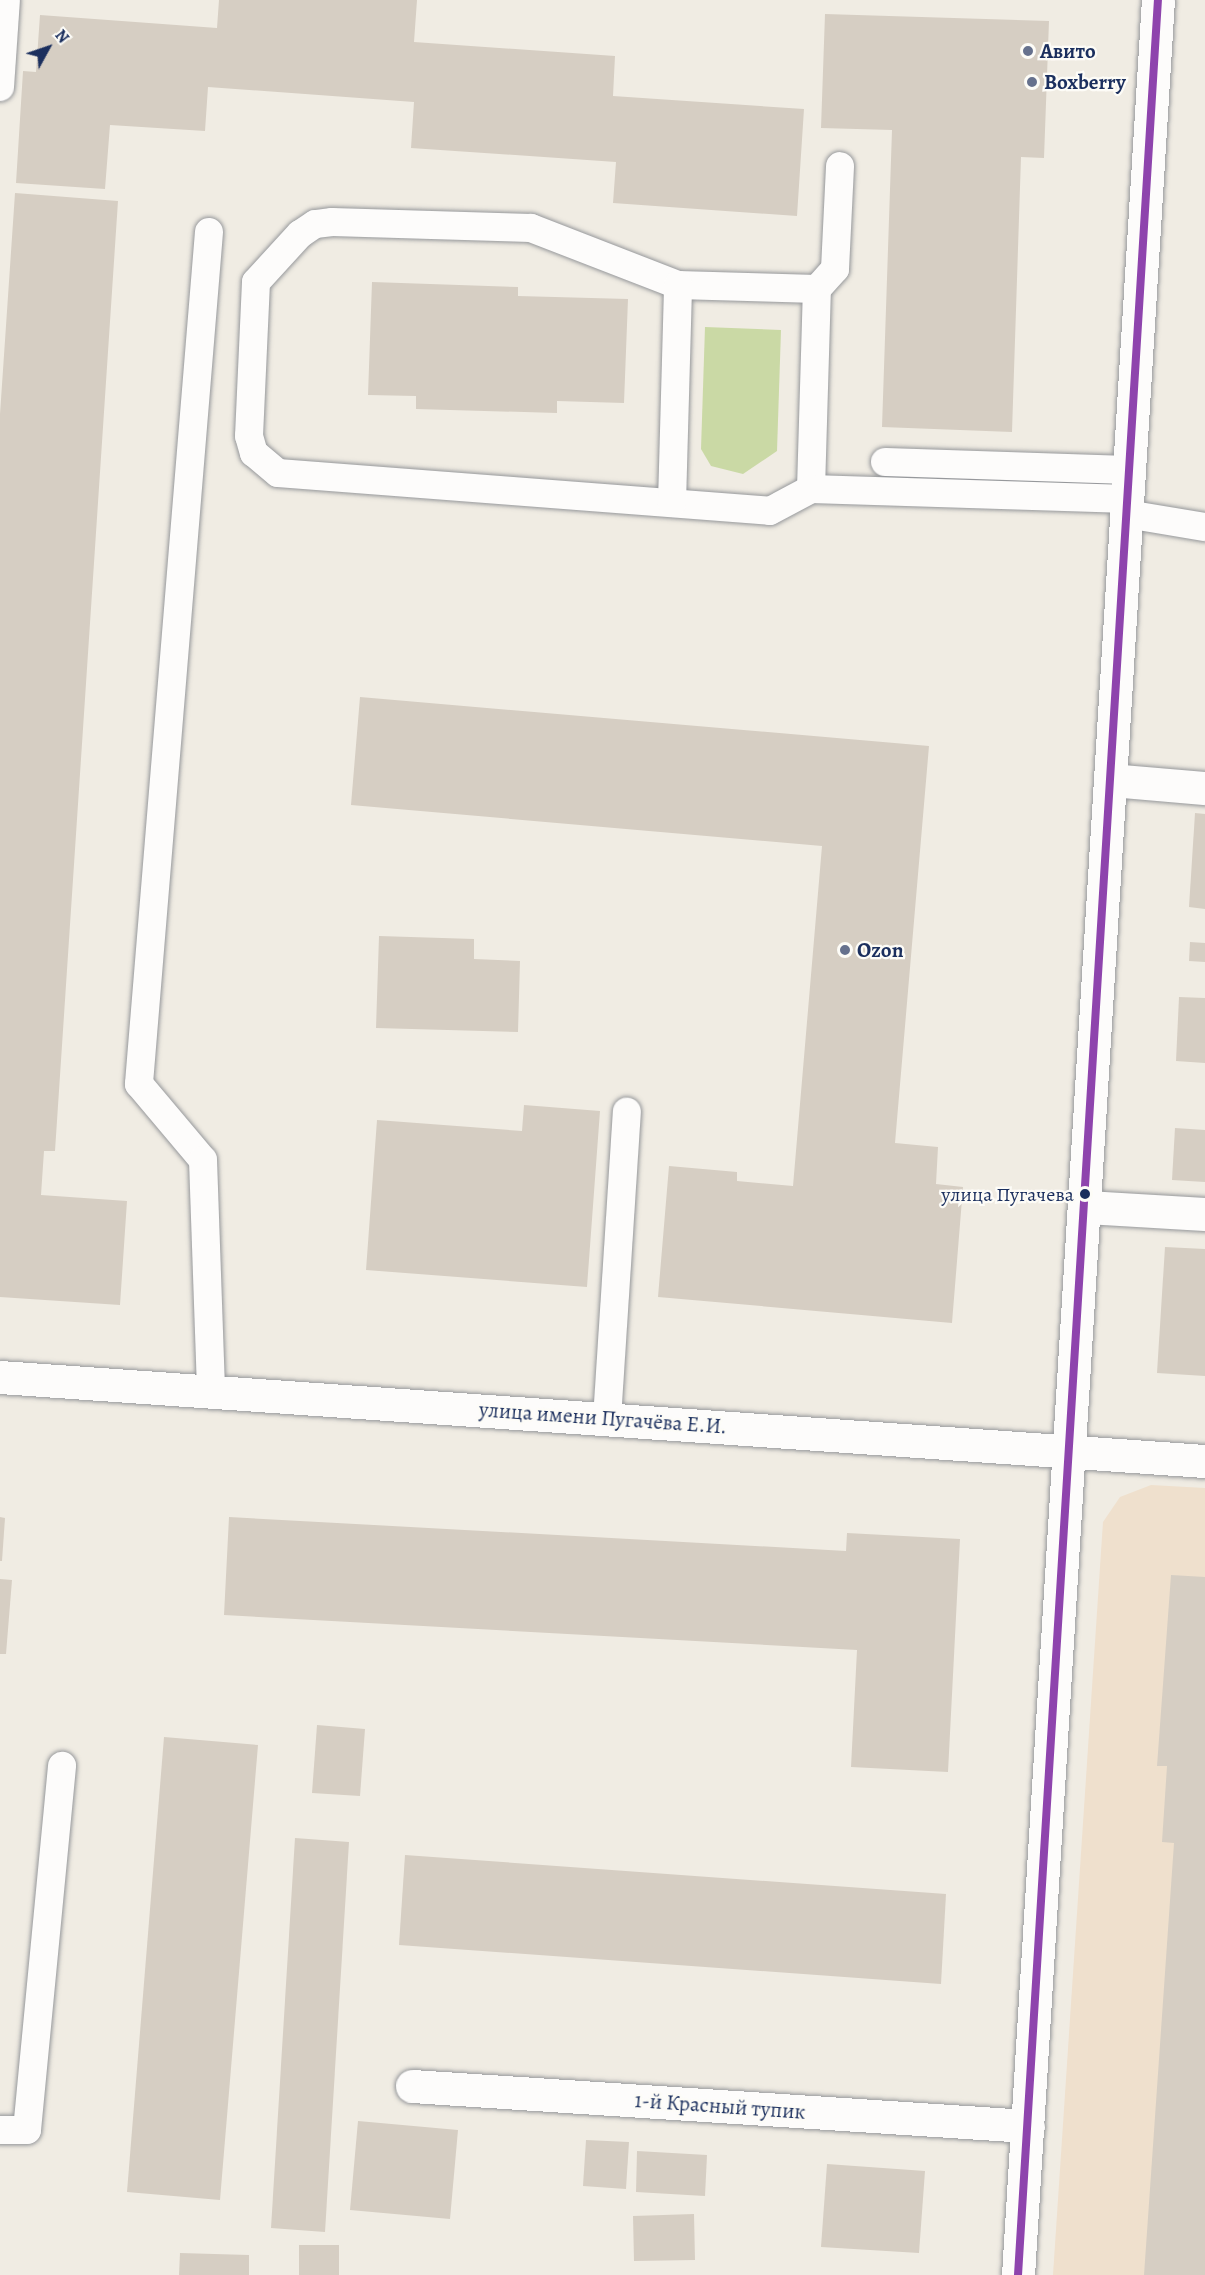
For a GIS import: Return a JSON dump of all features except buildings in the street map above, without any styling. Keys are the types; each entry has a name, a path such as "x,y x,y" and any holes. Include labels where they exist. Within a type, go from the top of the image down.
{"street":[{"path":"1023,2273 1028,2126 1086,1208 1158,0"},
{"path":"1112,780 1205,788"},
{"path":"1086,1208 1205,1214"},
{"name":"улица имени Пугачёва Е.И.","path":"0,1377 1205,1461"},
{"name":"1-й Красный тупик","path":"412,2086 1028,2126"}],"lane":[{"path":"0,87 6,0"},
{"path":"811,489 817,289 835,269 840,166"},
{"path":"817,289 678,285 531,228 315,224 256,282 249,425 254,453 278,473 770,511 811,489 1128,494"},
{"path":"209,232 139,1083 203,1160 211,1392"},
{"path":"672,503 678,285"},
{"path":"885,462 1128,494 1205,527"},
{"path":"608,1419 627,1112"},
{"path":"0,2130 27,2130 62,1766"}],"shaded area":[{"path":"1151,1485 1205,1488 1205,2275 1053,2275 1103,1522 1120,1497"}],"green space":[{"path":"705,327 781,330 777,451 743,474 711,466 701,449"}],"transit line":[{"path":"1018,2275 1158,0"}],"place":[{"name":"Авито","path":"1028,51"},
{"name":"Boxberry","path":"1032,82"},
{"name":"Ozon","path":"845,950"},
{"name":"улица Пугачева","path":"1085,1194"}]}
